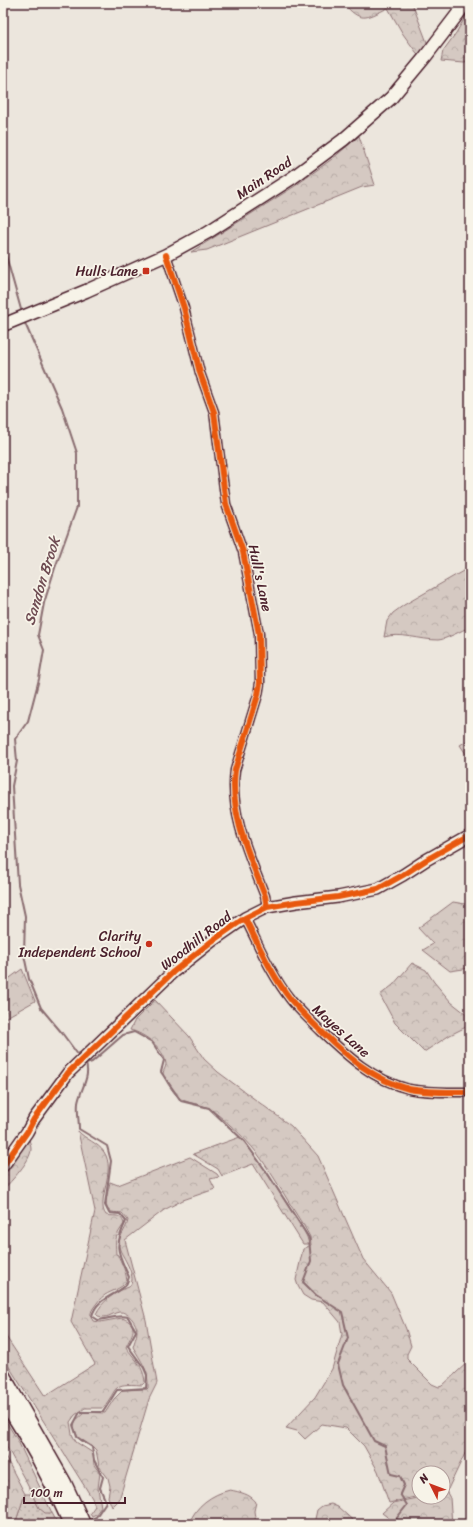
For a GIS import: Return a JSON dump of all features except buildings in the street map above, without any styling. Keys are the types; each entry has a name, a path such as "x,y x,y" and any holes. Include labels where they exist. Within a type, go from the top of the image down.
{"highway":[{"path":"3,1376 23,1409 66,1500 71,1524"},
{"path":"3,1398 28,1441 83,1524"}],"main road":[{"name":"Main Road","path":"9,323 86,291 166,255 208,232 261,198 343,140 391,98 425,57 465,3"}],"street":[{"name":"Hull's Lane","path":"166,255 184,308 200,373 214,412 226,504 243,552 259,634 260,683 235,770 234,795 242,835 265,896 267,907"},
{"name":"Woodhill Road","path":"3,1166 27,1132 34,1119 68,1073 173,972 209,943 245,918 267,907 338,897 378,889 403,876 426,860 470,835"},
{"name":"Mayes Lane","path":"245,918 276,978 291,1000 353,1060 373,1074 392,1083 410,1089 432,1092 470,1092"}],"green space":[{"path":"343,3 412,3 428,45 419,56 403,34 388,8 374,15 364,17 354,14"},
{"path":"470,9 470,62 464,63 441,61 443,51 456,33"},
{"path":"359,136 375,185 362,187 207,250 191,252 295,186 332,159"},
{"path":"470,567 470,627 441,640 397,635 384,637 387,621 393,613 404,605"},
{"path":"470,739 470,760 460,745"},
{"path":"453,902 465,904 470,903 470,968 450,971 423,950 433,944 418,928"},
{"path":"412,963 426,970 451,1002 470,1017 470,1025 450,1035 424,1052 395,1023 380,995 393,985"},
{"path":"22,969 35,1001 3,1019 3,983"},
{"path":"155,1000 189,1036 204,1059 218,1072 291,1126 318,1156 363,1259 391,1293 406,1329 411,1346 407,1354 407,1359 432,1384 439,1387 442,1386 470,1360 470,1443 451,1483 451,1465 411,1465 411,1498 389,1503 378,1471 364,1446 346,1428 322,1424 305,1439 297,1431 286,1428 315,1397 332,1369 342,1334 340,1322 323,1302 311,1300 303,1295 296,1280 303,1249 311,1245 310,1237 278,1184 251,1146 209,1108 181,1099 168,1085 163,1075 166,1064 162,1052 147,1038 130,1030 135,1020"},
{"path":"78,1131 104,1152 108,1168 103,1209 106,1215 121,1218 124,1224 116,1238 116,1254 118,1255 127,1280 121,1286 100,1299 92,1311 91,1317 93,1321 100,1322 122,1318 131,1324 133,1331 126,1347 141,1367 145,1382 142,1385 120,1386 114,1391 103,1408 85,1408 75,1415 70,1422 72,1434 76,1442 93,1453 94,1465 100,1473 98,1488 101,1507 96,1514 92,1516 90,1513 95,1506 92,1498 3,1357 3,1332 45,1396 95,1364 71,1322 95,1211"},
{"path":"28,1136 31,1149 28,1159 20,1171 3,1190 3,1172 8,1167"},
{"path":"240,1137 259,1161 301,1226 299,1227 302,1227 309,1244 303,1244 253,1164 222,1176 218,1169 193,1154"},
{"path":"190,1157 217,1174 219,1177 210,1179 215,1189 183,1200 164,1210 125,1240 146,1320 157,1383 149,1399 119,1500 112,1507 108,1497 110,1486 108,1478 99,1466 96,1450 78,1438 74,1427 75,1421 85,1412 105,1413 114,1399 123,1390 147,1389 148,1382 144,1366 133,1347 137,1335 137,1328 129,1315 122,1312 104,1317 96,1314 101,1305 119,1291 129,1287 132,1279 129,1268 119,1246 120,1238 128,1220 122,1213 109,1210 106,1203 107,1194 110,1182 118,1185"},
{"path":"3,1417 17,1439 52,1513 45,1513 39,1508 3,1440"},
{"path":"3,1452 25,1494 15,1524 3,1524"},
{"path":"230,1490 248,1495 254,1499 256,1502 254,1511 256,1524 189,1524 200,1506 217,1494"},
{"path":"25,1494 32,1494 39,1507 48,1513 52,1513 58,1524 15,1524"},
{"path":"411,1499 411,1505 451,1505 452,1524 393,1524 391,1520 382,1513 393,1503"},
{"path":"331,1504 338,1507 357,1524 317,1524 315,1519 317,1510 322,1506"}],"waterway":[{"name":"Sandon Brook","path":"3,245 22,313"},
{"name":"Sandon Brook","path":"24,321 62,408 77,453 77,507 44,603 38,635 44,650 39,679 28,721 15,739 17,761 12,786 18,884 25,916 24,955 29,979 41,1008 79,1056"},
{"path":"86,1064 92,1062 123,1035 134,1032 152,1042 164,1060 161,1072 181,1101 209,1108 245,1142 268,1174 309,1238 311,1261 303,1282 316,1295 342,1312 348,1338 338,1364 343,1385 374,1441 385,1446 391,1474 400,1476 404,1485 400,1494 407,1505 396,1519 400,1524"},
{"name":"Sandon Brook","path":"85,1062 87,1072 78,1103 79,1129 107,1146 111,1161 105,1205 109,1213 120,1214 126,1221 119,1238 118,1250 129,1277 125,1286 101,1301 94,1310 92,1316 98,1320 117,1316 128,1317 136,1331 128,1346 144,1368 147,1375 146,1388 117,1390 103,1412 80,1412 73,1425 77,1437 92,1447 94,1460 103,1477 100,1488 106,1502 96,1517 88,1521"}],"cycle path":[{"path":"166,255 184,308 200,373 214,412 226,504 243,552 259,634 260,683 258,695 235,770 234,786 235,802 242,834 265,896 267,907"},
{"path":"3,1166 27,1132 34,1119 68,1073 173,972 212,941 245,918 267,907 338,897 378,889 470,835"},
{"path":"245,918 272,971 291,1000 321,1031 361,1066 384,1080 409,1089 432,1092 470,1092"}],"place":[{"name":"Hulls Lane","path":"146,271"},
{"name":"Clarity Independent School","path":"149,944"}]}
